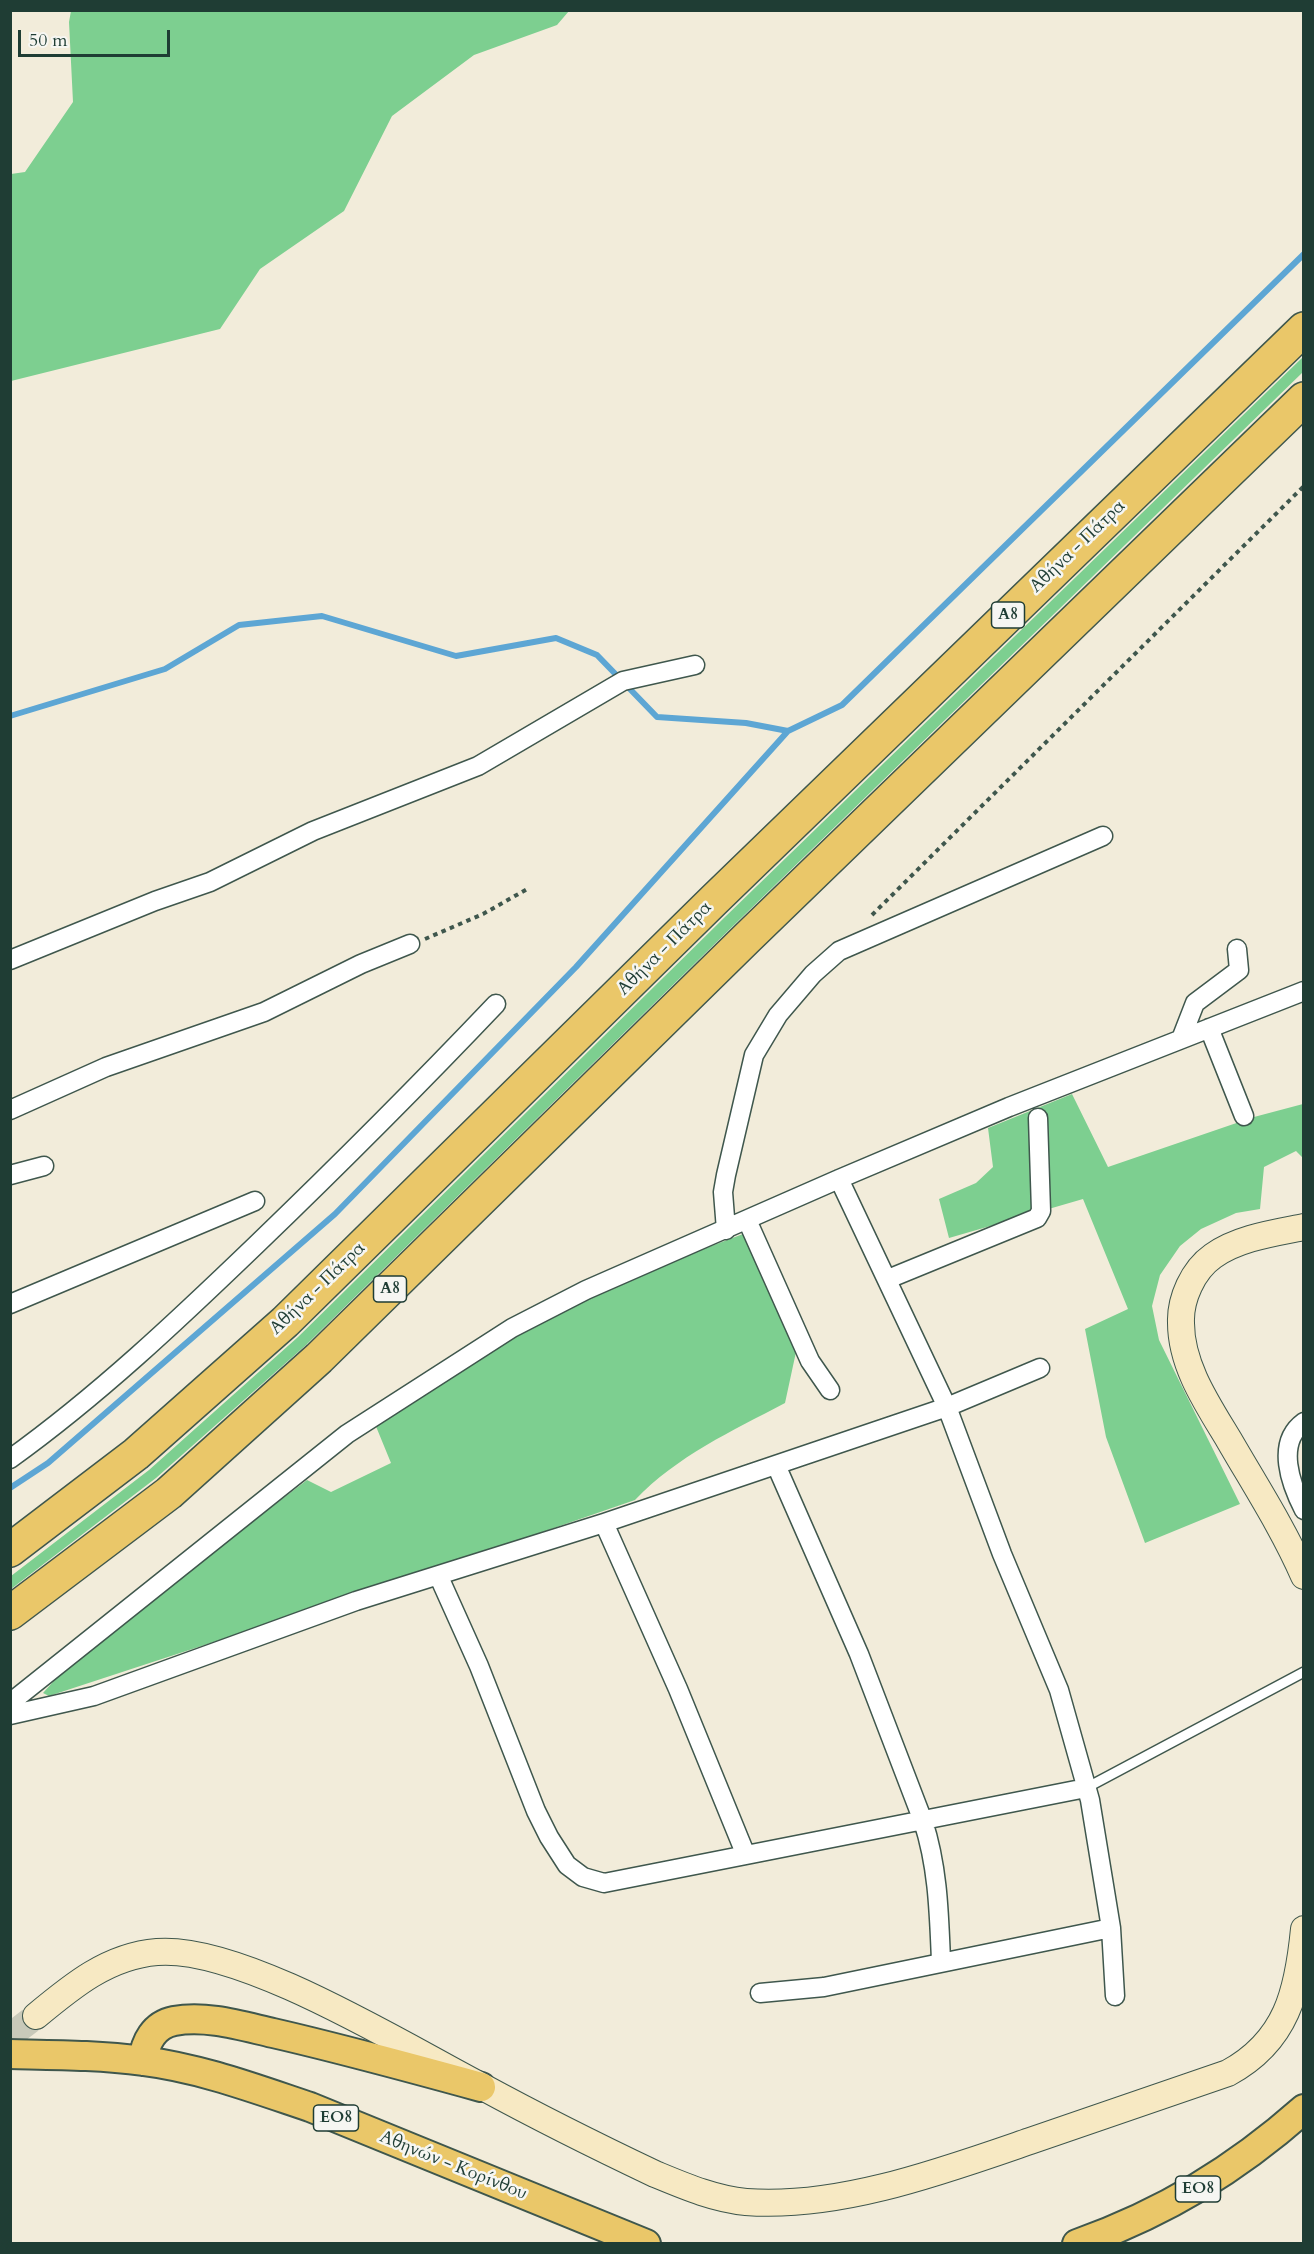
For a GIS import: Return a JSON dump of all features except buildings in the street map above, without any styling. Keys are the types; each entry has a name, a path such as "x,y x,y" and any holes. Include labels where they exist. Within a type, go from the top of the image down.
{"highway":[{"name":"Αθήνα - Πάτρα","path":"10,1550 136,1454 285,1322 713,901 1304,329"},
{"name":"Α8","path":"10,1613 169,1493 319,1358 738,947 1304,399"}],"main road":[{"path":"143,2061 144,2049 157,2029 173,2021 200,2019 314,2042 481,2087"},
{"name":"Αθηνών - Κορίνθου","path":"10,2054 143,2061 189,2069 310,2107 646,2244"},
{"name":"ΕΟ8","path":"1077,2244 1132,2223 1218,2177 1304,2109"}],"street":[{"path":"10,960 155,901 210,882 313,831 478,766 623,681 694,665"},
{"path":"726,1230 726,1175 754,1055 778,1015 813,975 839,951 1102,836"},
{"path":"10,1110 106,1067 264,1012 361,964 410,944"},
{"path":"1181,1039 1195,1003 1239,970 1237,949"},
{"path":"10,1703 347,1434 512,1328 586,1290 839,1179 1304,991"},
{"path":"10,1459 52,1429 138,1356 197,1301 348,1157 496,1004"},
{"path":"1209,1028 1244,1116"},
{"path":"888,1279 1037,1218 1041,1211 1038,1118"},
{"path":"10,1175 44,1166"},
{"path":"839,1179 947,1407 1002,1554 1059,1690 1086,1788 1111,1928 1115,1996"},
{"path":"10,1304 255,1201"},
{"path":"747,1220 810,1362 830,1390"},
{"path":"1304,1227 1244,1241 1214,1255 1199,1268 1185,1295 1181,1324 1186,1353 1198,1388 1290,1545 1304,1576"},
{"path":"10,1715 94,1696 346,1604 439,1577 604,1523 947,1407 1040,1368"},
{"path":"1304,1422 1290,1439 1288,1456 1290,1482 1304,1510"},
{"path":"776,1465 859,1654 923,1821 931,1846 938,1888 941,1961"},
{"path":"604,1523 678,1689 745,1853"},
{"path":"439,1577 479,1666 536,1810 567,1864 583,1877 604,1883 745,1853 923,1821 1086,1788"},
{"path":"760,1993 824,1987 941,1961 1111,1928"},
{"path":"36,2016 73,1985 102,1967 157,1952 184,1952 249,1971 298,1992 655,2174 717,2197 744,2202 775,2202 877,2187 948,2169 1228,2073 1245,2064 1270,2040 1288,2010 1295,1991 1304,1929"}],"lane":[{"path":"1086,1788 1304,1672"}],"path":[{"path":"866,921 1304,486"},
{"path":"410,944 448,931 529,888"}],"green space":[{"path":"71,10 569,11 557,25 474,55 392,116 344,211 260,269 220,329 11,381 11,174 25,172 73,102 69,22"},
{"path":"1303,357 1303,372 306,1345 156,1478 11,1589 11,1576 149,1470 298,1337 726,916"},
{"path":"1072,1094 1108,1167 1254,1117 1303,1104 1303,1158 1296,1151 1264,1167 1260,1209 1236,1213 1201,1229 1180,1246 1160,1275 1152,1306 1159,1340 1240,1504 1145,1543 1106,1437 1085,1329 1128,1309 1083,1199 949,1238 939,1199 976,1183 993,1167 988,1128"},
{"path":"743,1234 796,1352 785,1403 725,1434 687,1457 651,1484 635,1500 415,1576 49,1696 43,1693 77,1655 307,1480 331,1492 391,1463 375,1424 502,1342 635,1275"}],"waterway":[{"path":"10,1488 48,1463 335,1214 576,967 788,731 842,705 1304,254"},
{"path":"10,716 165,669 239,625 322,616 456,656 556,638 597,655 657,717 746,723 788,731"}],"tunnel":[{"path":"10,2036 36,2016"}]}
